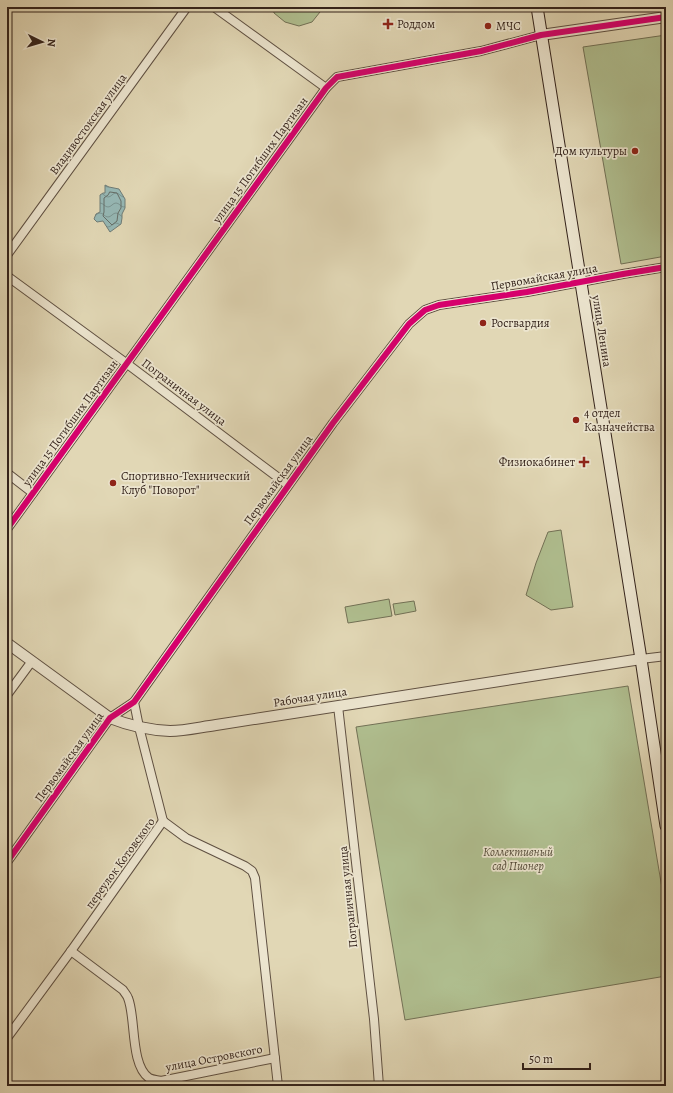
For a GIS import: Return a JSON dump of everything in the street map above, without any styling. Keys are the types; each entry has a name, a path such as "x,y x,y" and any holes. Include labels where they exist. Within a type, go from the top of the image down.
{"main road":[{"name":"улица Ленина","path":"536,7 641,659 666,826"}],"street":[{"name":"Владивостокская улица","path":"7,255 188,7"},
{"path":"214,7 326,88"},
{"name":"улица 15 Погибших Партизан","path":"7,530 126,363 326,88 337,77 481,51 541,36 666,16"},
{"name":"Первомайская улица","path":"7,862 110,718 134,702 333,423 409,324 425,310 439,305 527,292 666,267"},
{"name":"Пограничная улица","path":"7,276 126,363 288,485"},
{"path":"7,473 33,493"},
{"name":"Рабочая улица","path":"7,643 110,718 139,727 170,731 641,659"},
{"path":"641,659 666,656"},
{"path":"7,695 32,661"},
{"path":"134,702 163,821"},
{"name":"Пограничная улица","path":"338,706 374,1019 379,1086"},
{"name":"переулок Котовского","path":"7,1038 163,821 186,838 245,866 252,871 255,878 278,1086"},
{"name":"улица Островского","path":"71,951 123,990 128,997 134,1040 139,1062 145,1074 150,1079 163,1084 275,1058"}],"green space":[{"path":"273,7 321,7 320,12 312,22 299,26 285,22 274,13"},
{"path":"666,35 666,256 621,264 583,47"},
{"path":"561,530 573,607 551,610 526,595 548,532"},
{"path":"389,599 392,616 348,623 345,607"},
{"path":"414,601 416,611 395,615 393,604"},
{"name":"Коллективный сад Пионер","path":"628,686 666,912 666,976 405,1020 356,727"}],"water":[{"path":"105,185 119,189 125,199 125,208 122,214 121,224 110,232 103,221 97,222 94,219 96,214 100,212 100,195 105,193"}],"cycle path":[{"path":"7,529 326,88 337,77 481,51 541,35 666,17"},
{"path":"7,862 110,718 134,702 333,423 409,324 425,310 439,305 527,292 666,267"}],"place":[{"name":"Роддом","path":"388,24"},
{"name":"МЧС","path":"488,26"},
{"name":"Дом культуры","path":"635,151"},
{"name":"Росгвардия","path":"483,323"},
{"name":"4 отдел Казначейства","path":"576,420"},
{"name":"Физиокабинет","path":"584,462"},
{"name":"Спортивно-Технический Клуб \"Поворот\"","path":"113,483"}]}
